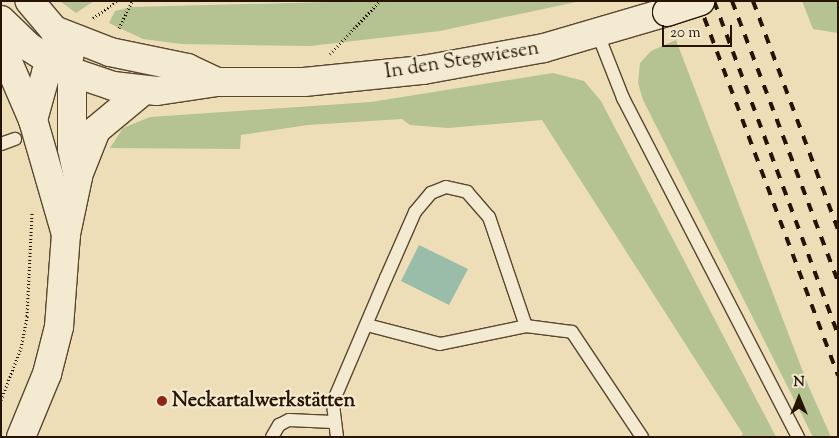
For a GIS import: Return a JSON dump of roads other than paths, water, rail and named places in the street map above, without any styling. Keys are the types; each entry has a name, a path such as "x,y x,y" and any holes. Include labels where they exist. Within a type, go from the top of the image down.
{"main road":[{"path":"30,1 54,30 64,64 72,149 78,177"},
{"name":"In den Stegwiesen","path":"64,64 143,91 217,82 304,82 422,70 467,62 597,32 700,1"},
{"path":"1,20 64,64"},
{"name":"In den Stegwiesen","path":"54,30 112,42 187,68 217,82"},
{"name":"In den Stegwiesen","path":"64,64 112,42"},
{"path":"1,46 24,130 66,234"},
{"path":"24,130 42,82 64,64"},
{"path":"21,437 44,382 59,327 66,234 78,177 96,130 143,91"}],"lane":[{"path":"597,32 623,98 798,437"},
{"path":"1,144 24,130"},
{"path":"337,437 333,422 334,402 415,212 431,193 452,188 467,192 490,216 526,326"},
{"path":"367,325 440,344 526,326 572,332 642,437"},
{"path":"272,437 279,425 289,420 333,422"}],"railway":[{"path":"698,1 838,376"},
{"path":"714,1 838,334"},
{"path":"732,1 838,281"},
{"path":"753,1 838,230"}],"place":[{"name":"Neckartalwerkstätten","path":"162,401"}]}
